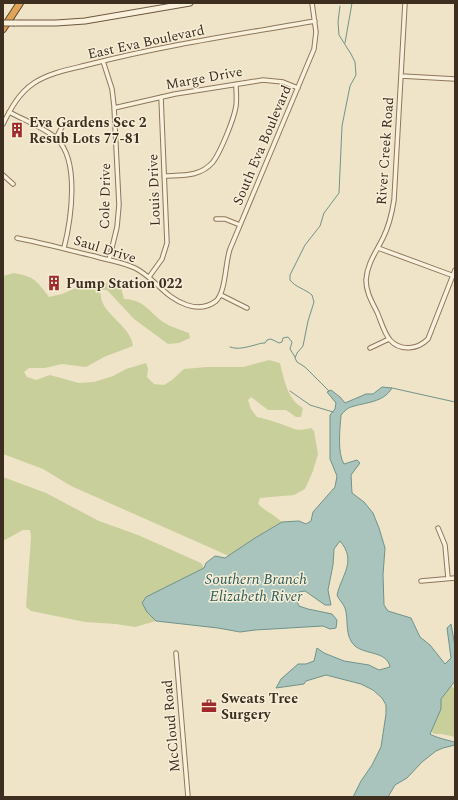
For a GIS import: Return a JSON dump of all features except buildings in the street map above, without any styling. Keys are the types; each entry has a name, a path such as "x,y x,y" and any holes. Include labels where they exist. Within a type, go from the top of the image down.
{"highway":[{"path":"3,29 20,3"}],"main road":[{"path":"3,23 56,23 85,21 190,3"}],"street":[{"name":"South Eva Boulevard","path":"221,295 227,256 314,49 316,32 312,3"},
{"name":"River Creek Road","path":"389,339 368,294 366,286 369,264 390,222 394,200 405,3"},
{"name":"East Eva Boulevard","path":"3,124 21,94 35,82 50,75 136,53 315,21"},
{"name":"Cole Drive","path":"103,61 112,89 119,205 116,233 109,260"},
{"path":"401,76 455,79"},
{"name":"Marge Drive","path":"114,108 161,97 268,80 283,82 298,88"},
{"path":"164,176 198,174 209,167 213,162 235,111 237,99 236,84"},
{"name":"Louis Drive","path":"149,277 162,259 167,242 161,97"},
{"path":"9,112 56,138 65,150 70,163 71,213 64,248"},
{"path":"56,138 62,127"},
{"path":"3,174 13,184"},
{"path":"216,219 225,219 240,225"},
{"name":"Saul Drive","path":"17,238 64,248 134,268 149,277 171,297 189,306 197,307 210,304 215,302 221,295"},
{"path":"378,248 454,276"},
{"path":"370,348 389,339 398,346 412,348 419,346 428,339 454,276 455,270"},
{"path":"221,295 247,308"},
{"path":"438,528 445,545 448,578"},
{"path":"421,581 455,578"},
{"name":"McCloud Road","path":"176,653 188,797"}],"green space":[{"path":"14,273 34,280 49,297 62,294 83,285 102,282 121,288 124,299 142,304 163,322 189,333 190,338 179,343 168,344 134,319 107,290 101,290 101,298 104,305 127,331 133,346 104,357 86,367 62,364 45,368 29,368 24,372 27,377 36,380 50,375 79,383 94,382 113,376 126,369 146,363 148,369 147,377 154,384 164,385 184,369 207,367 243,367 269,360 280,363 290,394 293,399 303,408 301,417 296,417 286,410 268,410 251,397 248,400 251,409 257,417 300,430 311,428 314,431 318,454 313,471 305,489 294,495 260,498 258,504 282,522 229,556 71,486 43,469 3,454 3,276"},
{"path":"3,477 46,493 99,521 138,535 201,563 204,568 186,578 147,612 156,621 135,627 85,622 31,611 26,607 31,537 30,530 23,530 3,541"},
{"path":"451,686 455,689 455,737 431,732 441,709 441,699"}],"water":[{"name":"Southern Branch Elizabeth River","path":"382,387 392,388 384,397 350,408 341,415 340,454 344,464 357,460 360,463 351,475 352,493 364,502 373,513 385,548 383,575 384,605 388,611 411,618 420,637 430,645 445,664 451,658 447,628 451,624 455,646 455,681 441,699 441,709 430,734 438,738 455,742 455,745 436,751 422,762 407,778 395,785 388,797 353,797 381,747 386,714 386,705 382,698 373,690 361,684 326,675 306,681 304,684 276,688 281,679 298,664 306,664 314,661 317,648 324,653 344,661 369,665 379,670 390,667 385,658 360,649 355,646 349,638 345,608 337,595 347,568 348,561 345,548 340,541 334,549 333,565 328,590 331,605 325,605 305,591 299,592 296,599 299,606 332,614 337,620 336,628 330,629 323,626 240,632 156,621 147,612 142,603 146,597 204,568 206,563 215,556 225,558 282,522 299,521 306,524 311,521 313,512 335,487 337,476 330,459 330,415 335,409 336,403 327,392 331,390 345,403 366,394 373,394"}],"waterway":[{"path":"345,43 352,3"},
{"path":"329,391 305,367 297,362 295,358 303,346 308,321 314,302 312,295 290,280 290,275 305,245 320,226 324,213 339,193 342,126 350,86 356,75 355,62 339,35 338,22 340,6"},
{"path":"230,347 246,347 265,343 267,340 271,339 279,343 282,342 283,338 288,337 292,342 290,349 295,357"},
{"path":"392,388 455,402"},
{"path":"290,391 310,405 333,412"}],"place":[{"name":"Eva Gardens Sec 2 Resub Lots 77-81","path":"17,130"},
{"name":"Pump Station 022","path":"54,283"},
{"name":"Sweats Tree Surgery","path":"209,706"}]}
